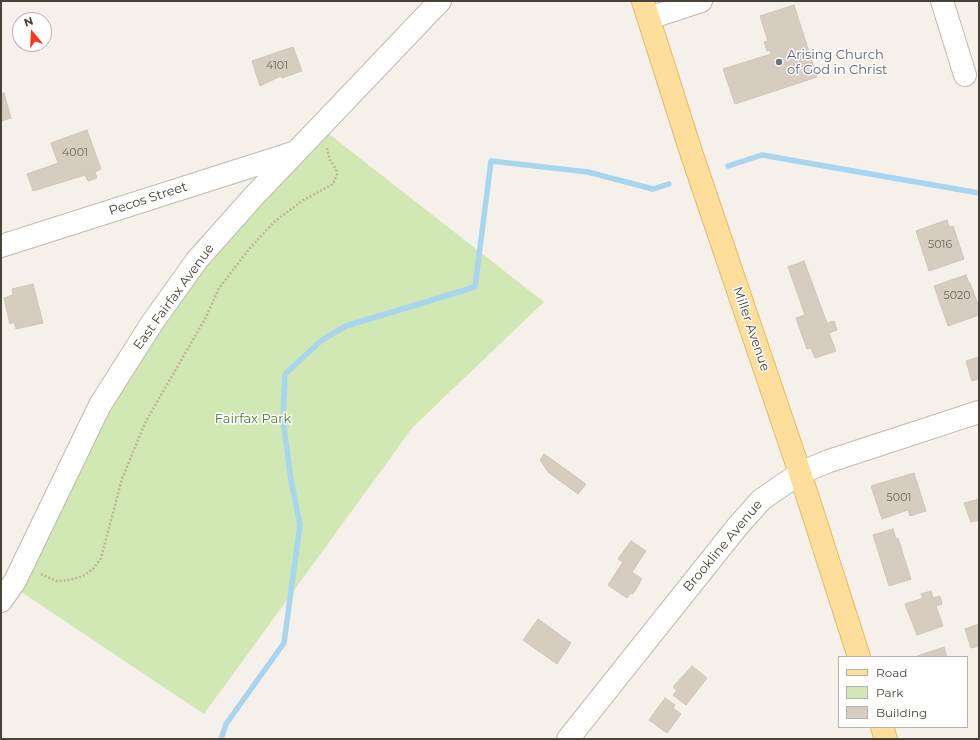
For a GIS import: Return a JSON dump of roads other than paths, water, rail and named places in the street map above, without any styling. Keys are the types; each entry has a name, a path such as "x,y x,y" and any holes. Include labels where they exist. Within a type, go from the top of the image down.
{"main road":[{"name":"Miller Avenue","path":"646,10 692,155 800,473 859,656"},
{"path":"882,728 886,739"}],"street":[{"name":"East Fairfax Avenue","path":"1,601 15,581 100,405 152,323 197,260 254,196 440,1"},
{"path":"646,10 701,1"},
{"path":"942,1 965,75"},
{"name":"Pecos Street","path":"1,246 296,152"},
{"name":"Brookline Avenue","path":"568,739 737,527 761,500 800,473 829,461 979,412"}],"waterway":[{"path":"728,166 762,155 979,193"},
{"path":"221,739 226,724 284,643 300,525 291,480 283,420 285,374 322,340 346,326 475,287 491,161 588,172 653,189 669,184"}],"place":[{"name":"Arising Church of God in Christ","path":"779,62"}],"park label":[{"name":"Fairfax Park","path":"253,419"}]}
